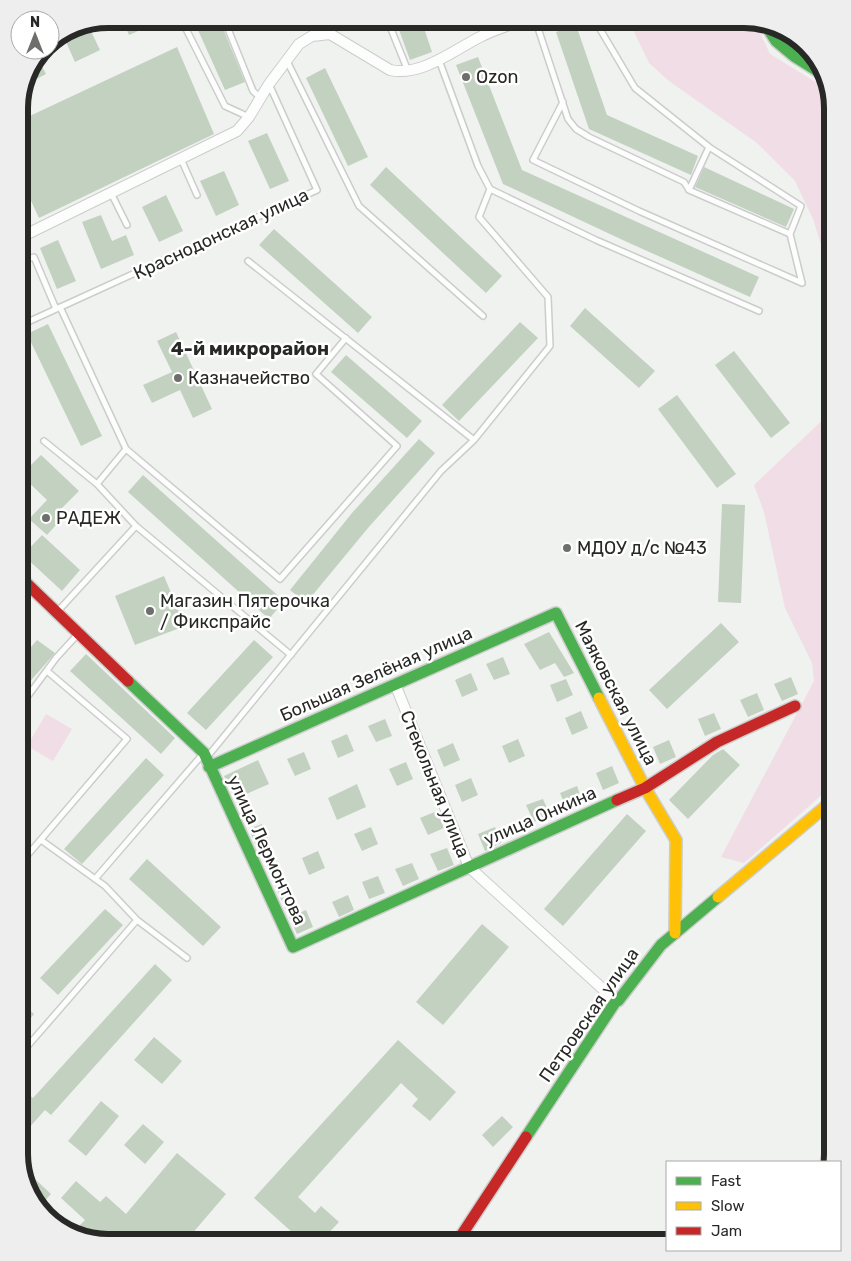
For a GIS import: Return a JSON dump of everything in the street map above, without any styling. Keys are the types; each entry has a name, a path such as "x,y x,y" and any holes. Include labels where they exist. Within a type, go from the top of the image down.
{"street":[{"path":"28,234 237,131 249,118 269,84 299,44 312,36 330,34 390,70 400,72 439,60 499,28"},
{"path":"770,32 776,41 794,56 814,68"},
{"path":"28,585 206,759"},
{"name":"Большая Зелёная улица","path":"206,759 395,684 556,613"},
{"name":"Маяковская улица","path":"556,613 645,788 676,840 675,933"},
{"name":"Стекольная улица","path":"395,684 469,867 616,1001"},
{"name":"улица Онкина","path":"293,947 645,788 717,742 795,706"},
{"name":"улица Лермонтова","path":"206,759 293,947"},
{"name":"Петровская улица","path":"463,1234 616,1001 618,1001 661,945 824,808"}],"lane":[{"path":"185,28 225,106 249,118"},
{"path":"228,28 253,90 261,98"},
{"path":"391,28 408,71"},
{"path":"539,28 568,119 576,129 684,182 689,190 790,234"},
{"path":"563,102 533,160 639,211 802,283 790,234 802,206 709,147 635,88 599,28"},
{"path":"287,60 359,206 483,316"},
{"path":"439,60 478,166 490,189 596,240 759,311"},
{"name":"Краснодонская улица","path":"28,322 317,190 269,84"},
{"path":"689,190 709,147"},
{"path":"181,159 197,196"},
{"path":"94,879 206,759 441,471 474,440 550,346 548,297 479,217 490,189"},
{"path":"111,193 127,225"},
{"path":"28,258 34,256 126,449 280,579 397,446 316,374 346,338"},
{"path":"248,261 474,440"},
{"path":"44,441 97,484 136,526 290,655"},
{"path":"97,484 126,449"},
{"path":"57,613 136,526"},
{"path":"28,696 78,633"},
{"path":"28,855 127,739 47,671"},
{"path":"42,840 105,886 137,920 187,958"},
{"path":"28,1046 137,920"}],"shaded area":[{"path":"632,28 758,29 770,54 821,85 824,107 824,254 813,219 795,181 757,143 669,81 649,63"},
{"path":"824,419 824,793 744,863 721,857 814,681 812,663 785,608 764,512 754,485"},
{"path":"46,714 72,729 53,761 28,747"}],"building":[{"path":"126,28 145,28 129,35"},
{"path":"197,28 223,28 245,82 225,90"},
{"path":"398,28 424,28 432,52 410,60"},
{"path":"567,28 577,28 607,115 698,156 691,175 589,129 556,32"},
{"path":"90,30 100,50 75,62 65,40"},
{"path":"177,47 214,134 39,218 28,194 28,117"},
{"path":"478,57 522,170 759,277 750,297 503,184 456,65"},
{"path":"41,64 46,74 32,81 36,72"},
{"path":"325,68 368,157 348,166 306,78"},
{"path":"267,133 289,181 270,189 248,141"},
{"path":"386,167 502,276 486,293 370,185"},
{"path":"704,167 794,209 786,227 695,187"},
{"path":"224,171 239,205 216,216 200,181"},
{"path":"166,195 183,231 159,242 142,207"},
{"path":"101,215 112,241 126,235 134,255 101,269 82,222"},
{"path":"274,229 372,317 358,333 259,245"},
{"path":"58,240 76,281 57,289 40,248"},
{"path":"585,308 655,371 639,388 570,326"},
{"path":"520,322 538,338 459,421 442,405"},
{"path":"48,324 102,436 81,446 28,334"},
{"name":"Казначейство","path":"176,332 212,409 193,418 180,390 152,403 143,385 172,372 157,341"},
{"path":"734,351 790,423 771,438 715,365"},
{"path":"346,355 422,421 407,438 331,372"},
{"path":"677,395 736,474 717,488 658,409"},
{"path":"419,439 435,453 368,528 306,603 290,590 352,513"},
{"path":"41,455 79,491 58,512 64,516 47,535 29,519 47,500 28,482 28,468"},
{"path":"143,475 284,601 269,619 128,492"},
{"path":"722,504 745,505 741,603 718,602"},
{"path":"42,535 80,570 62,591 28,560 28,550"},
{"name":"Магазин Пятерочка / Фикспрайс","path":"164,576 185,626 135,645 115,596"},
{"path":"721,623 739,642 667,709 649,690"},
{"path":"549,632 574,673 564,677 555,663 540,670 524,644"},
{"path":"37,640 55,653 28,684 28,650"},
{"path":"254,640 273,657 206,730 187,713"},
{"path":"86,654 175,738 161,754 70,671"},
{"path":"503,657 510,674 494,680 486,664"},
{"path":"471,673 478,690 462,697 455,680"},
{"path":"791,677 798,694 782,701 774,684"},
{"path":"566,679 573,695 557,702 550,685"},
{"path":"757,693 764,710 748,717 740,700"},
{"path":"581,711 588,728 572,735 565,718"},
{"path":"714,713 721,729 705,736 698,719"},
{"path":"385,719 392,736 376,742 368,726"},
{"path":"347,734 354,751 338,758 331,741"},
{"path":"518,739 525,756 509,763 502,746"},
{"path":"669,740 676,757 660,764 653,747"},
{"path":"453,743 460,760 444,767 437,750"},
{"path":"723,749 740,765 688,819 669,800 713,755"},
{"path":"304,752 311,769 295,776 287,759"},
{"path":"146,758 164,775 82,864 64,849"},
{"path":"258,760 269,784 235,799 224,776"},
{"path":"406,762 413,779 397,786 389,769"},
{"path":"612,766 619,783 603,790 596,773"},
{"path":"471,778 478,795 462,802 455,785"},
{"path":"357,784 366,807 337,820 328,798"},
{"path":"577,786 583,803 567,810 560,793"},
{"path":"543,799 550,815 534,822 526,805"},
{"path":"437,811 444,828 428,835 420,818"},
{"path":"627,814 646,831 563,926 544,909"},
{"path":"262,824 269,841 256,846 249,829"},
{"path":"371,827 378,844 362,851 354,834"},
{"path":"495,827 501,843 485,851 478,834"},
{"path":"447,848 454,865 438,871 430,854"},
{"path":"318,851 325,868 309,875 302,858"},
{"path":"147,859 221,927 203,946 129,879"},
{"path":"412,863 419,879 403,886 395,869"},
{"path":"378,876 385,893 369,899 362,882"},
{"path":"286,882 299,913 306,910 313,927 297,934 275,886"},
{"path":"348,895 354,910 339,917 332,902"},
{"path":"105,909 123,925 58,995 40,978"},
{"path":"482,924 509,947 443,1025 416,1002"},
{"path":"155,964 172,980 51,1115 45,1110 28,1129 28,1094 33,1098"},
{"path":"28,1008 34,1014 28,1022"},
{"path":"154,1037 182,1061 162,1084 134,1060"},
{"path":"398,1040 456,1092 430,1121 412,1106 418,1099 401,1083 298,1197 315,1213 321,1206 339,1222 328,1233 293,1233 254,1198"},
{"path":"101,1101 119,1116 86,1156 68,1141"},
{"path":"502,1116 513,1127 493,1147 482,1135"},
{"path":"143,1124 164,1142 145,1164 124,1145"},
{"path":"177,1153 226,1194 193,1233 102,1233 86,1231 78,1227 85,1220 61,1198 76,1181 100,1202 106,1196 126,1214"},
{"path":"36,1180 51,1194 44,1202 38,1194 33,1183"}],"traffic: fast":[{"path":"770,32 776,41 794,56 814,68"},
{"path":"209,767 556,613 599,698"},
{"path":"128,681 204,753 293,947 617,800"},
{"path":"526,1137 616,1001 618,1001 661,945 718,897"}],"traffic: slow":[{"path":"599,698 645,788 676,840 675,933"},
{"path":"718,897 824,808"}],"traffic: jam":[{"path":"28,585 128,681"},
{"path":"617,800 645,788 717,742 795,706"},
{"path":"463,1234 526,1137"}],"place":[{"name":"Ozon","path":"466,77"},
{"name":"Казначейство","path":"178,378"},
{"name":"РАДЕЖ","path":"46,518"},
{"name":"МДОУ д/с №43","path":"567,548"},
{"name":"Магазин Пятерочка / Фикспрайс","path":"150,611"}],"district":[{"name":"4-й микрорайон","path":"250,348"}]}
